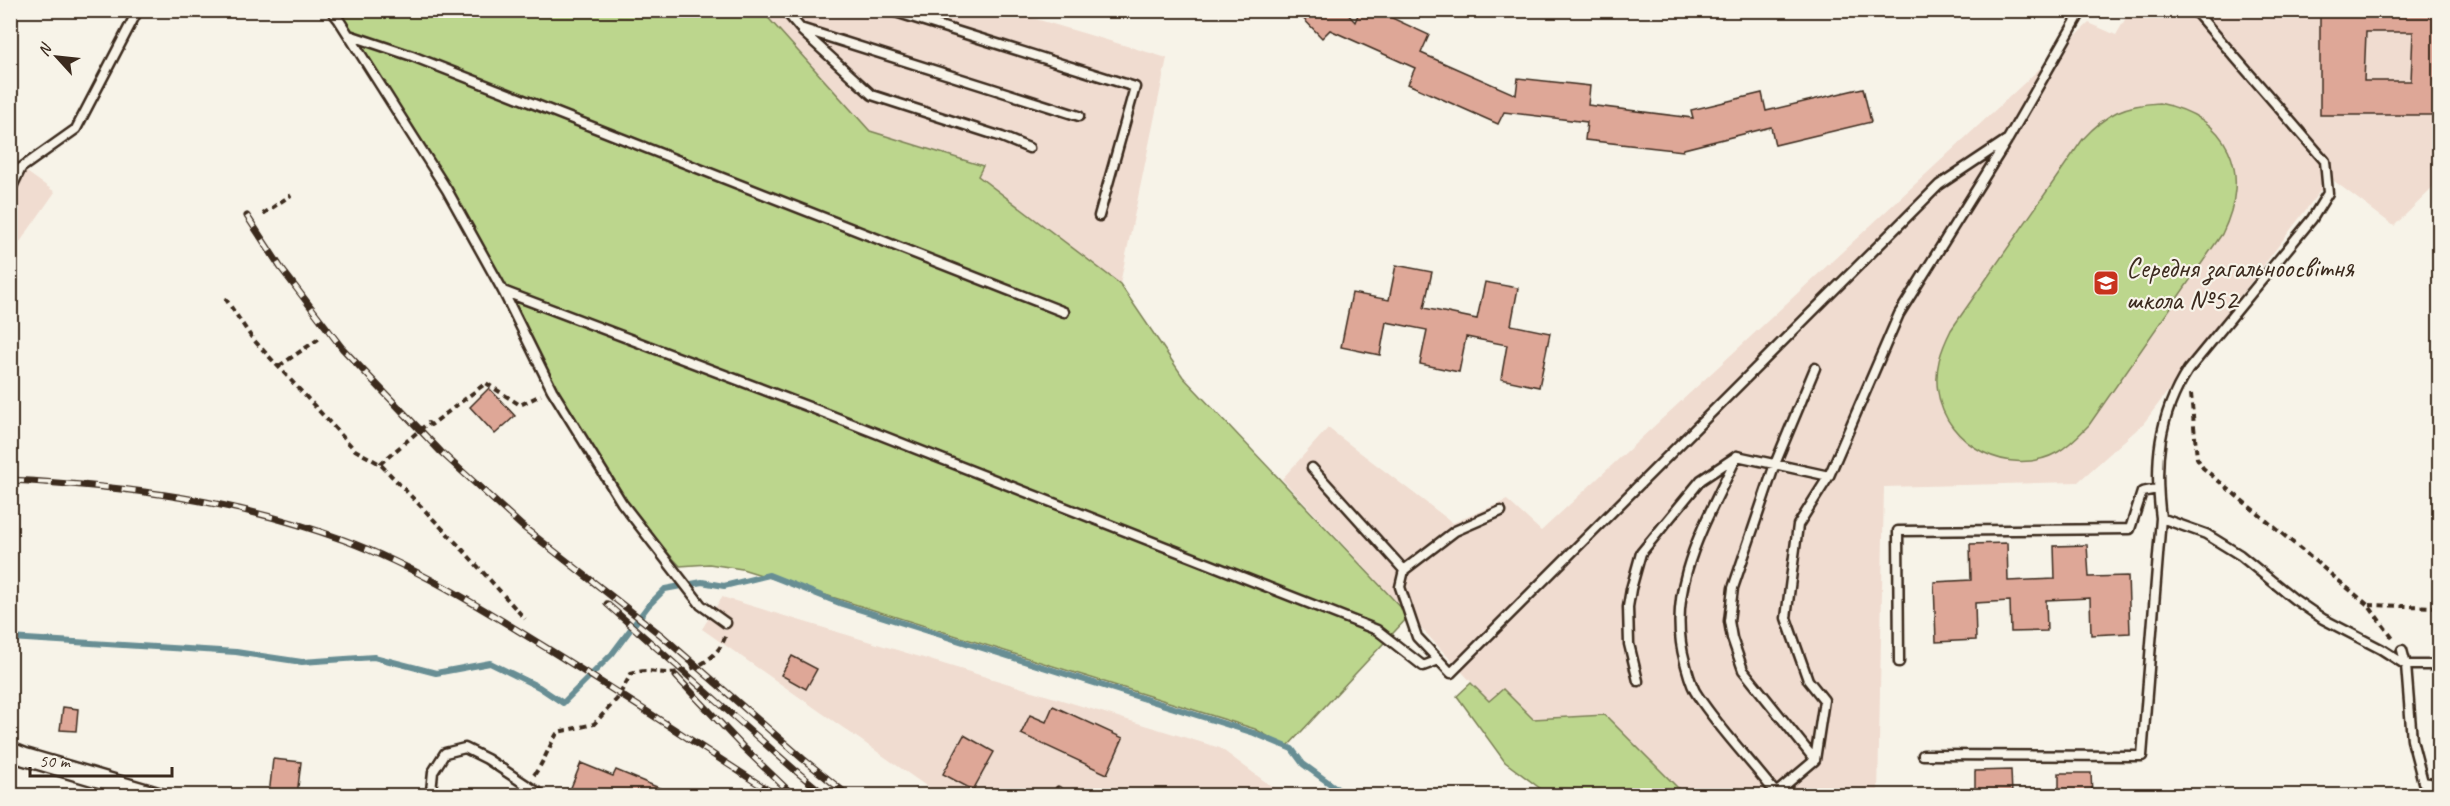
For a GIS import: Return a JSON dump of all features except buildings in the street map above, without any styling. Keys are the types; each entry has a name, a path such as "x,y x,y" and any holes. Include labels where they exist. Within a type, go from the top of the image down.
{"street":[{"path":"10,751 158,795"},
{"path":"98,778 98,795"}],"lane":[{"path":"10,191 21,168 76,129 138,10"},
{"path":"331,10 447,189 503,291 552,390 622,503 701,605 726,623"},
{"path":"785,10 800,28 872,94 1029,148"},
{"path":"889,10 1135,87 1099,216"},
{"path":"1737,456 1688,560 1680,598 1680,637 1696,695 1777,794 1815,760 1824,700 1808,680 1786,618 1798,525 1829,476 1899,314 2008,139 2082,10"},
{"path":"1923,755 2142,756 2161,518 2157,489 2165,414 2175,390 2188,370 2312,219 2328,193 2325,161 2194,10"},
{"path":"800,28 1079,116"},
{"path":"349,35 412,56 1064,312"},
{"path":"1501,512 1455,531 1404,570 1400,588 1418,637 1451,673 1939,185 2008,139"},
{"path":"503,291 817,410 1377,630 1423,666 1439,660"},
{"path":"1815,368 1775,464 1733,588 1730,604 1732,638 1740,663 1753,685 1815,760"},
{"path":"1638,681 1629,644 1628,616 1631,589 1641,554 1701,480 1737,456 1829,476"},
{"path":"1312,468 1404,570"},
{"path":"1899,662 1898,531 2130,529 2142,492 2157,489"},
{"path":"2161,518 2206,534 2240,555 2294,599 2323,619 2381,649 2406,665 2439,664"},
{"path":"2402,650 2406,665 2412,740 2422,782 2439,785"},
{"path":"434,795 431,791 433,772 445,753 465,748 487,759 543,795"}],"path":[{"path":"263,214 291,195"},
{"path":"225,298 252,338 355,450 380,464 464,550 525,619"},
{"path":"279,366 320,338"},
{"path":"2188,370 2197,458 2203,468 2368,605 2402,650"},
{"path":"380,464 428,423 431,425 486,383 520,405 552,390"},
{"path":"2368,605 2439,607"},
{"path":"526,785 541,766 558,732 594,724 617,699 631,674 644,670 666,673 692,669 713,657 721,649 726,635 726,623"}],"shaded area":[{"path":"1615,10 1614,18 1569,11"},
{"path":"762,11 1009,11 1167,58 1120,284 978,176 983,165 870,131"},
{"path":"2130,11 2439,11 2439,182 2394,226 2330,178 2143,424 2078,482 1884,487 1878,795 1685,795 1605,715 1533,719 1489,701 1282,479 1328,428 1453,523 1507,500 1541,531 2089,23 2116,35"},
{"path":"11,161 55,192 11,255"},
{"path":"722,597 1220,748 1283,795 939,795 702,629"}],"green space":[{"path":"331,11 762,11 870,131 983,166 978,176 1120,284 1183,377 1409,616 1287,747 1255,729 742,569 709,564 680,566 622,503 552,390 503,291 349,35"},
{"path":"2159,103 2183,110 2203,121 2218,134 2228,150 2234,169 2235,189 2231,211 2222,234 2089,425 2074,440 2058,452 2039,459 2020,461 2001,459 1983,452 1966,441 1953,428 1943,411 1938,392 1939,360 1951,330 2083,139 2100,123 2117,112 2126,108"},
{"path":"1471,683 1489,701 1503,689 1533,719 1605,715 1685,795 1549,795 1505,762 1457,696"}],"waterway":[{"path":"10,638 236,652 302,662 374,657 436,673 490,663 539,687 563,703 612,654 648,606 665,589 702,582 724,586 769,575 842,604 1254,733 1292,749 1303,764 1347,796"}],"railway":[{"path":"247,216 281,268 342,348 441,452 522,526 661,635 803,759 849,796"},
{"path":"10,480 96,486 180,497 303,526 370,550 445,587 493,615 600,681 777,796"},
{"path":"607,604 826,796"},
{"path":"676,676 742,746 794,796"},
{"path":"1058,789 1069,796"}],"place":[{"name":"Середня загальноосвітня школа №52","path":"2106,283"}]}
